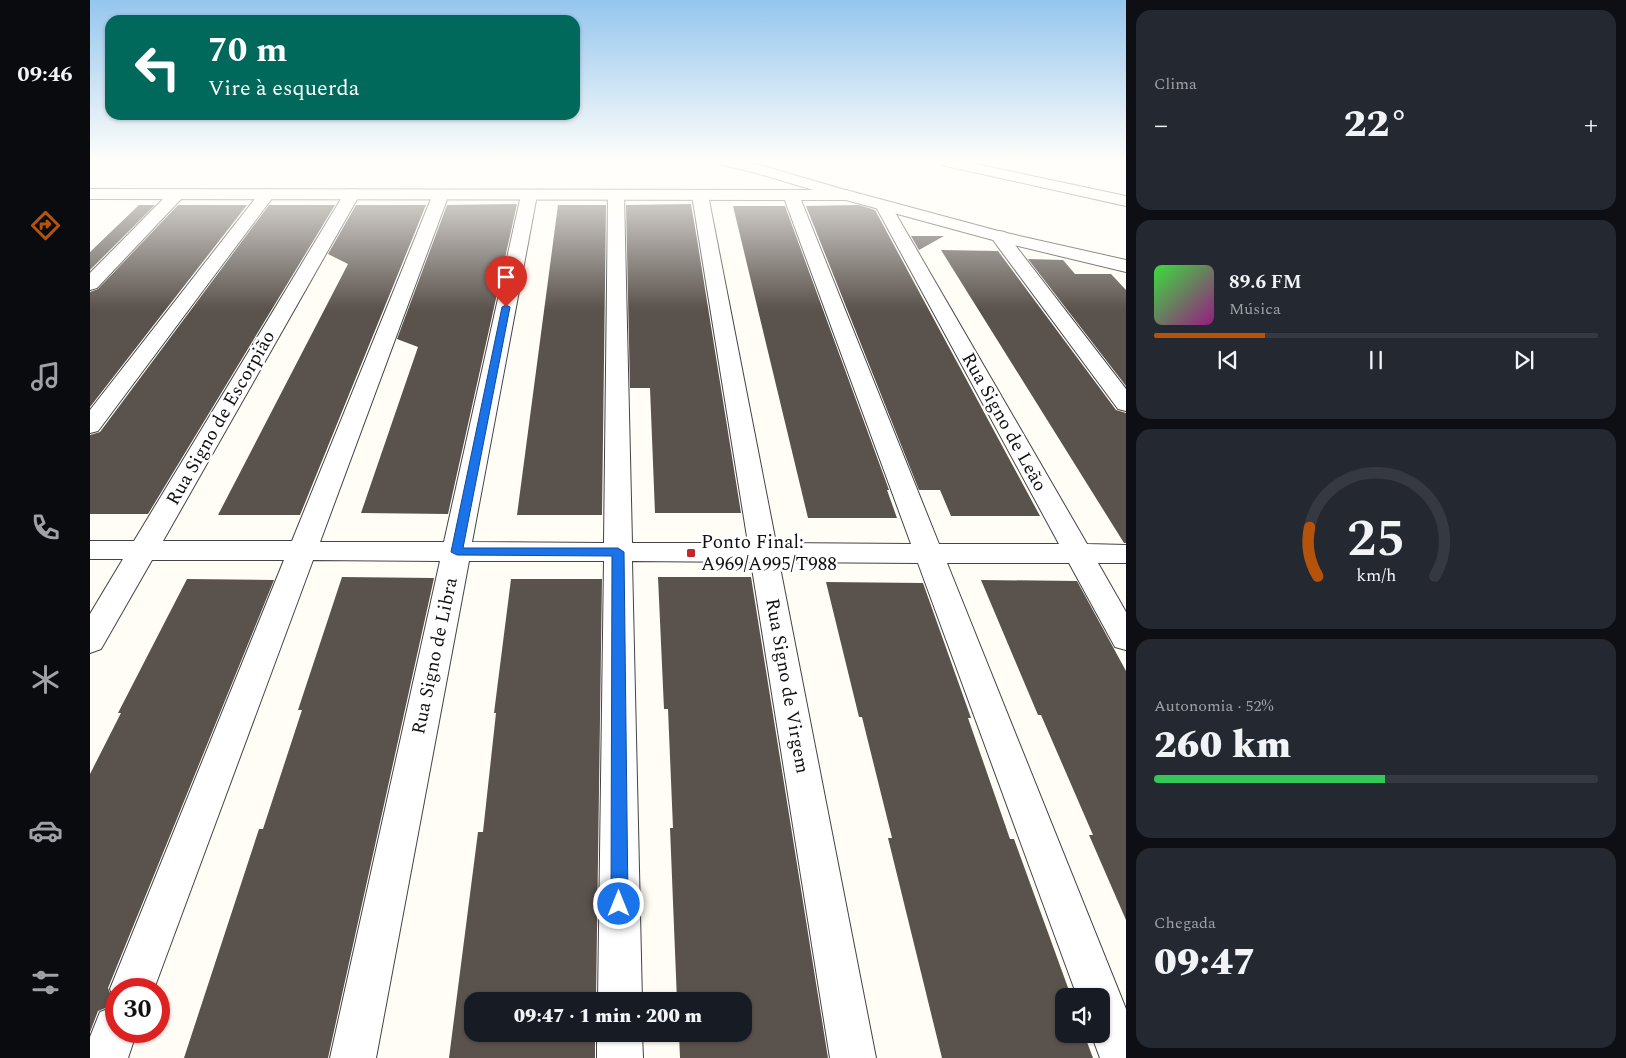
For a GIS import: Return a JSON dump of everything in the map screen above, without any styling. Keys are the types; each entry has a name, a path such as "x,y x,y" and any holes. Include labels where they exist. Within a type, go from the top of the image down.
{"street":[{"path":"90,284 160,211"},
{"path":"90,426 254,211"},
{"name":"Rua Signo de Escorpião","path":"90,641 342,211"},
{"path":"136,978 434,211"},
{"name":"Rua Signo de Libra","path":"353,1058 526,211"},
{"path":"616,211 620,992"},
{"name":"Rua Signo de Virgem","path":"703,211 853,1058"},
{"path":"797,211 1096,988"},
{"name":"Rua Signo de Leão","path":"887,211 1126,639"},
{"path":"907,211 999,236 1126,266"},
{"path":"999,236 1126,404"},
{"path":"90,550 1126,554"},
{"path":"1110,1025 1123,1058"},
{"path":"620,1042 620,1058"},
{"path":"105,1058 110,1043"}],"building":[{"path":"132,211 149,211 90,270 90,252"},
{"path":"172,211 242,211 90,407 90,292 98,289"},
{"path":"264,211 331,211 148,514 90,514 90,435 100,432"},
{"path":"352,211 423,211 300,515 218,515 348,264 328,254"},
{"path":"445,211 515,211 448,514 361,513 418,347 397,339"},
{"path":"557,211 606,211 602,515 517,515"},
{"path":"626,211 692,211 741,513 655,513 650,388 630,388"},
{"path":"734,211 787,211 889,490 887,490 897,518 808,518"},
{"path":"808,211 876,211 1040,516 951,516 940,490 919,490"},
{"path":"911,236 944,236 919,250"},
{"path":"941,250 998,251 1116,410 1126,413 1126,543 1124,543"},
{"path":"1028,259 1063,260 1075,274 1111,274 1126,290 1126,386"},
{"path":"342,577 434,578 328,1058 184,1058 259,829 263,829 302,710 298,710"},
{"path":"658,577 751,577 828,1058 680,1058 679,1042 752,1042 752,992 677,992 670,828 673,828 668,709 664,709"},
{"path":"187,579 274,580 112,978 105,978 105,1008 98,1011 90,1032 90,774 121,713 118,713"},
{"path":"511,579 602,579 596,992 464,992 464,1042 595,1042 595,1058 449,1058 478,832 483,832 496,713 494,713"},
{"path":"981,580 1077,581 1126,671 1126,920 1089,835 1093,835 1041,715 1038,715"},
{"path":"826,582 923,583 971,718 968,718 1010,839 1014,839 1068,988 1055,988 1055,1043 1087,1043 1093,1058 942,1058 888,838 892,838 862,717 859,717"}],"place":[{"name":"Ponto Final: A969/A995/T988","path":"691,553"}],"route":[{"path":"506,307 457,552 618,552 619,904"}]}
